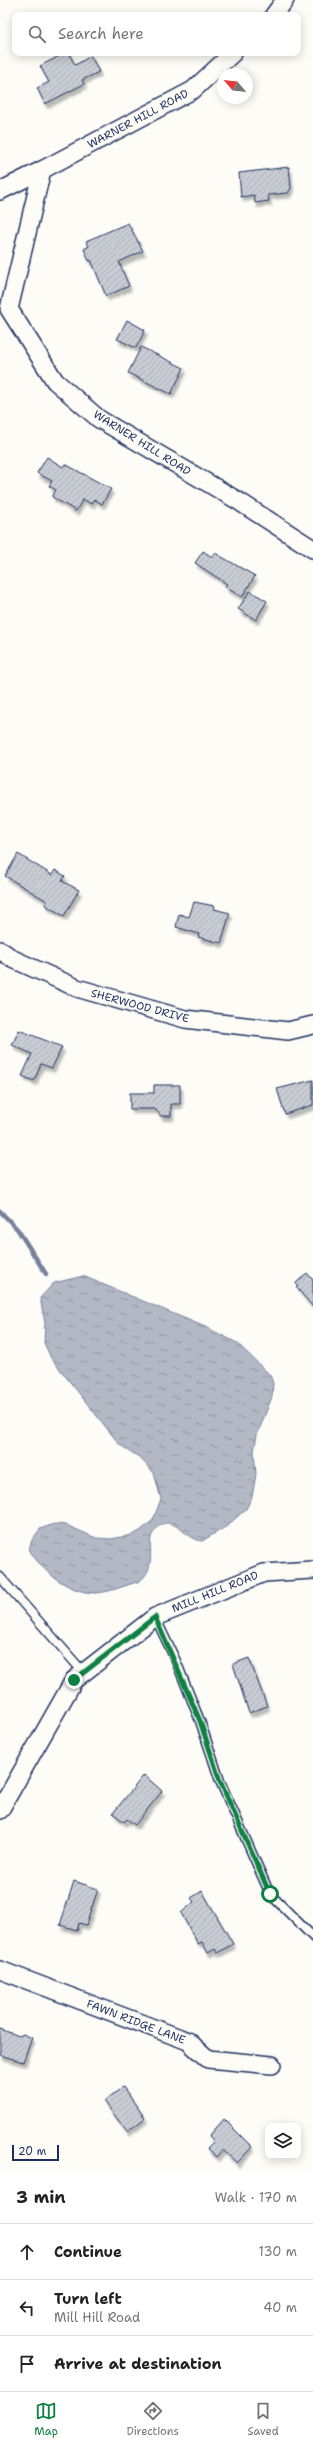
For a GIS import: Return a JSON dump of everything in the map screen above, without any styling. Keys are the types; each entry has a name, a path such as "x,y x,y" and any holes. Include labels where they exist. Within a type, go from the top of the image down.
{"street":[{"path":"276,12 285,0"},
{"name":"WARNER HILL ROAD","path":"230,56 193,90 42,170 5,307 55,381 99,419 240,502 313,549"},
{"path":"0,191 42,170"},
{"name":"SHERWOOD DRIVE","path":"0,950 13,959 77,988 185,1019 288,1031 313,1025"},
{"name":"MILL HILL ROAD","path":"0,1810 74,1680 155,1617 264,1572 313,1570"},
{"name":"FAWN RIDGE LANE","path":"0,1970 188,2040 208,2059 272,2065"}],"lane":[{"path":"0,1577 84,1673"},
{"path":"155,1617 200,1721 220,1781 270,1894 313,1937"}],"water":[{"path":"83,1276 210,1329 237,1343 270,1375 273,1383 272,1397 257,1435 254,1451 256,1474 252,1497 246,1509 227,1526 202,1541 195,1539 176,1526 170,1524 164,1524 157,1528 151,1537 150,1566 145,1576 140,1581 100,1593 84,1592 56,1579 41,1565 29,1549 32,1540 40,1529 54,1524 66,1525 96,1538 111,1539 132,1535 140,1531 153,1520 161,1499 154,1473 139,1457 120,1445 51,1358 44,1343 45,1323 40,1298 54,1283"}],"building":[{"path":"59,56 70,56 75,65 91,56 99,72 82,80 84,84 45,104 37,88 49,82 40,66"},
{"path":"289,167 291,188 288,193 268,195 269,201 255,203 254,195 241,197 239,173"},
{"path":"128,223 143,251 119,262 129,286 106,296 91,260 89,261 84,249 89,246 86,241"},
{"path":"127,320 145,330 136,348 117,339"},
{"path":"141,347 184,368 171,394 128,373"},
{"path":"47,457 63,467 65,464 111,489 102,504 94,499 91,504 83,499 76,511 52,497 56,490 49,486 52,481 37,473"},
{"path":"203,551 212,557 215,553 255,576 242,597 225,587 227,584 195,563"},
{"path":"250,591 267,601 256,620 238,609"},
{"path":"18,854 52,875 55,870 65,876 62,881 79,890 64,916 45,905 47,901 5,876"},
{"path":"194,902 215,906 214,909 230,913 221,943 198,937 199,934 176,927 179,914 189,917"},
{"path":"19,1030 62,1047 52,1068 41,1064 34,1081 22,1076 32,1054 12,1045"},
{"path":"313,1080 313,1105 285,1114 277,1089"},
{"path":"154,1085 180,1085 180,1104 171,1104 171,1116 161,1116 155,1109 130,1109 130,1093 154,1093"},
{"path":"307,1273 313,1280 313,1307 296,1287 298,1286 296,1283"},
{"path":"249,1658 267,1706 249,1713 233,1664"},
{"path":"144,1775 162,1791 135,1825 127,1819 124,1822 113,1813"},
{"path":"74,1881 98,1889 86,1925 79,1923 77,1930 60,1925"},
{"path":"202,1891 233,1944 217,1953 215,1949 208,1953 202,1942 198,1944 181,1913 194,1902 191,1898"},
{"path":"0,2029 19,2036 23,2034 32,2038 23,2062 0,2055"},
{"path":"123,2087 145,2118 127,2132 104,2101"},
{"path":"224,2119 252,2147 237,2163 223,2150 217,2157 207,2148 214,2141 209,2136"}],"waterway":[{"path":"0,1211 18,1230 46,1274"}],"route":[{"path":"74,1680 155,1617 176,1661 200,1721 220,1781 270,1894"}]}
